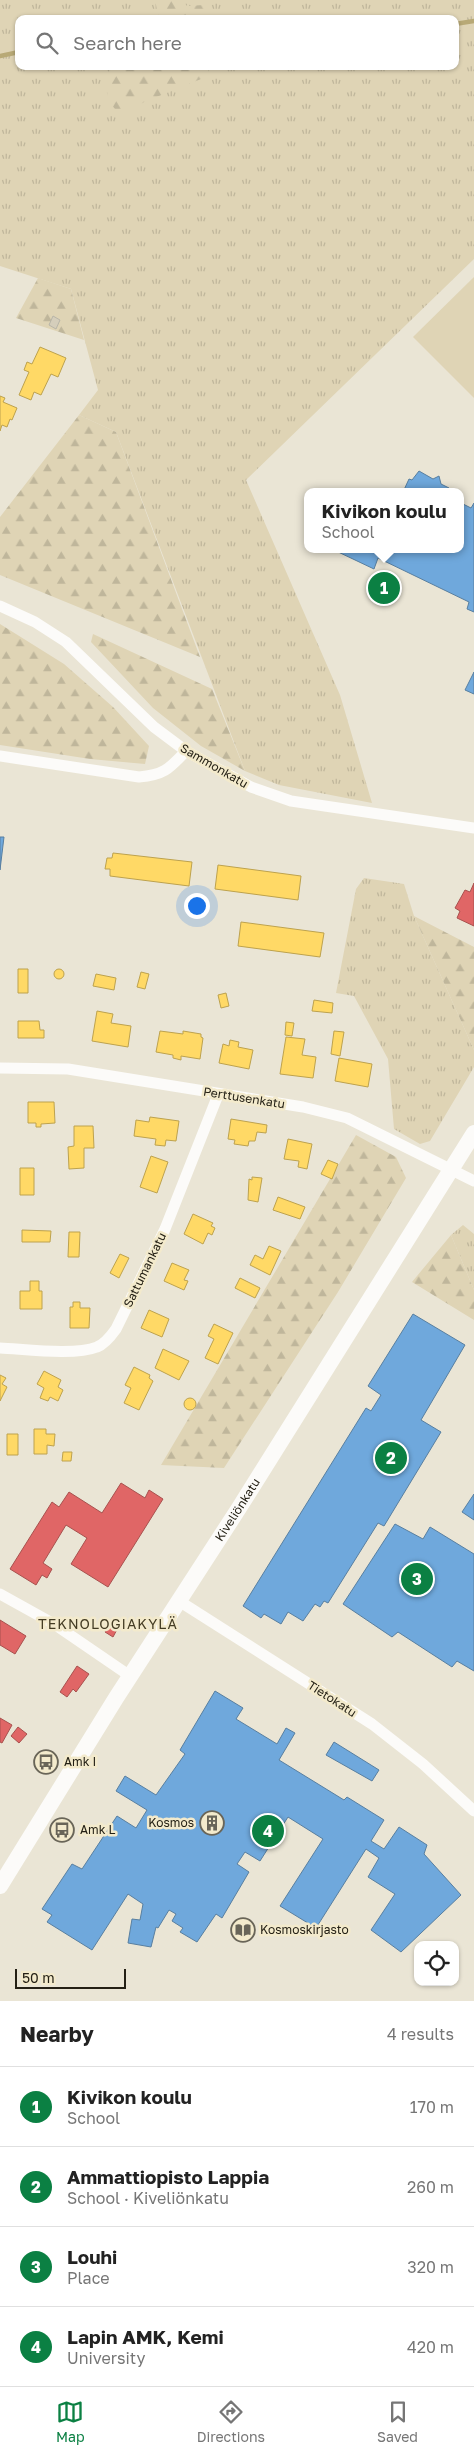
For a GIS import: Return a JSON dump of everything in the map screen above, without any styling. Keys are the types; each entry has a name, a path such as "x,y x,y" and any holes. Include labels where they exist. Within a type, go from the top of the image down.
{"main road":[{"name":"Kiveliönkatu","path":"0,1886 130,1676 179,1602 474,1133"}],"street":[{"name":"Sammonkatu","path":"0,606 35,622 66,642 154,727 186,751 250,787 291,801 474,828"},
{"path":"0,756 139,777 158,776 170,769 186,751"},
{"name":"Perttusenkatu","path":"0,1068 68,1069 218,1095 303,1107 347,1118 453,1168 474,1180"},
{"name":"Sattumankatu","path":"0,1348 78,1351 97,1347 106,1341 116,1329 165,1229 218,1095"},
{"path":"0,1594 54,1624 130,1676"},
{"name":"Tietokatu","path":"179,1602 372,1724 423,1764 474,1811"}],"green space":[{"path":"0,0 474,0 474,259 246,480 340,695 372,803 279,785 245,771 116,432 79,415 98,390 71,289 0,266"},
{"path":"155,0 182,0 187,6 204,5 211,13 211,15 158,15"},
{"path":"110,70 209,70 206,77 144,102 128,113 115,109 107,99 108,74"},
{"path":"474,277 474,398 413,337"},
{"path":"38,278 71,289 84,340 16,318"},
{"path":"79,415 116,432 200,657 0,575 0,517"},
{"path":"0,624 64,664 113,707 149,746 145,764 90,759 0,745"},
{"path":"93,634 212,689 245,771 201,746 153,708 91,642"},
{"path":"364,878 404,884 414,916 474,1050 474,1067 430,1141 420,1144 394,1129 388,1059 354,996 336,993 356,889"},
{"path":"414,916 474,947 474,1050"},
{"path":"356,1135 396,1157 406,1178 338,1292 224,1468 161,1465"},
{"path":"463,1225 474,1234 474,1290 451,1235"},
{"path":"451,1235 474,1290 474,1320 412,1282"}],"building: Homes":[{"path":"40,347 66,358 58,377 51,374 41,395 34,392 31,400 19,395 29,372 24,370 27,362 32,364"},
{"path":"0,396 5,398 3,402 17,408 7,427 2,425 0,431"},
{"path":"113,853 192,862 189,886 110,876 110,869 105,869 107,858 112,858"},
{"path":"218,865 301,876 298,900 215,889"},
{"path":"241,922 324,933 320,957 238,946"},
{"path":"18,969 28,969 28,993 18,993"},
{"path":"57,969 61,969 64,974 63,978 57,979 54,976 54,972"},
{"path":"141,972 149,974 145,989 137,987"},
{"path":"96,974 116,978 114,990 93,986"},
{"path":"226,993 229,1006 221,1008 218,995"},
{"path":"314,1000 333,1003 332,1013 312,1011"},
{"path":"97,1011 113,1014 111,1023 131,1026 128,1047 92,1041"},
{"path":"18,1021 39,1021 40,1030 44,1030 44,1038 18,1038"},
{"path":"286,1022 294,1023 292,1036 285,1035"},
{"path":"160,1031 183,1034 183,1031 201,1034 203,1038 200,1059 181,1056 181,1060 173,1058 173,1055 156,1052"},
{"path":"334,1031 344,1032 340,1056 331,1054"},
{"path":"286,1037 305,1039 302,1055 316,1057 313,1078 280,1074"},
{"path":"230,1040 239,1042 238,1047 253,1050 249,1069 219,1063 223,1044 229,1046"},
{"path":"339,1058 372,1064 368,1087 335,1081"},
{"path":"28,1102 54,1102 55,1123 41,1124 41,1127 36,1127 36,1123 28,1123"},
{"path":"150,1117 179,1121 176,1141 166,1140 165,1146 155,1145 156,1139 134,1136 136,1120 149,1122"},
{"path":"231,1119 267,1125 266,1133 257,1132 255,1141 249,1141 248,1146 234,1144 235,1140 228,1139"},
{"path":"74,1126 93,1126 94,1148 84,1148 84,1168 69,1169 68,1147 74,1146"},
{"path":"288,1139 312,1144 307,1169 298,1167 299,1161 284,1159"},
{"path":"151,1156 168,1162 157,1193 140,1187"},
{"path":"328,1160 338,1164 332,1179 321,1174"},
{"path":"20,1168 34,1168 34,1195 20,1195"},
{"path":"252,1177 262,1178 258,1202 248,1200 249,1179 252,1180"},
{"path":"278,1197 305,1207 300,1219 273,1210"},
{"path":"193,1214 213,1223 211,1226 215,1228 212,1235 208,1233 203,1244 184,1234"},
{"path":"22,1230 51,1231 50,1242 22,1242"},
{"path":"69,1232 80,1232 79,1257 68,1257"},
{"path":"269,1246 281,1251 270,1275 250,1265 255,1255 263,1259"},
{"path":"120,1254 129,1258 119,1278 110,1273"},
{"path":"172,1263 189,1270 184,1280 188,1281 184,1290 164,1281"},
{"path":"240,1278 260,1288 255,1298 235,1288"},
{"path":"30,1281 39,1281 39,1291 42,1291 42,1309 20,1309 20,1291 30,1291"},
{"path":"73,1302 80,1302 80,1308 90,1308 89,1328 70,1328 70,1307 73,1307"},
{"path":"149,1310 169,1319 162,1337 141,1328"},
{"path":"214,1324 233,1333 218,1364 205,1358 214,1339 208,1336"},
{"path":"163,1349 189,1361 179,1380 155,1368"},
{"path":"134,1367 150,1375 149,1378 153,1381 139,1410 124,1403 131,1388 125,1385"},
{"path":"44,1371 61,1380 58,1387 63,1390 58,1401 50,1397 48,1401 40,1398 44,1388 37,1384"},
{"path":"0,1375 6,1378 2,1384 7,1387 0,1401"},
{"path":"188,1398 192,1398 196,1404 192,1410 188,1410 184,1406 184,1402"},
{"path":"34,1429 46,1429 46,1434 55,1434 54,1446 47,1445 47,1454 34,1454"},
{"path":"7,1434 18,1434 18,1455 7,1455"},
{"path":"63,1452 72,1452 71,1461 62,1461"}],"building: Shops":[{"path":"474,883 474,926 457,918 460,911 455,908 465,890 470,892"},
{"path":"121,1483 145,1498 149,1490 163,1499 108,1587 71,1564 87,1538 66,1525 43,1563 52,1569 47,1578 42,1575 36,1585 10,1569 52,1502 59,1507 69,1492 102,1513"},
{"path":"114,1618 121,1622 113,1637 105,1632"},
{"path":"0,1620 26,1636 15,1654 0,1645"},
{"path":"77,1666 89,1674 76,1692 73,1689 67,1697 60,1692"},
{"path":"0,1718 12,1725 2,1743 0,1742"},
{"path":"18,1727 27,1734 19,1743 11,1736"}],"building: Schools":[{"path":"419,471 433,479 439,476 441,484 449,488 405,488 409,479 412,480"},
{"path":"474,503 474,612 467,609 469,602 378,558 374,569 340,553 464,553 464,504 471,508"},
{"path":"474,672 474,694 465,690"},
{"path":"0,837 4,837 0,870"},
{"path":"413,1314 465,1345 421,1420 441,1432 384,1526 378,1523 328,1603 324,1601 320,1607 315,1604 303,1621 288,1612 281,1624 264,1614 261,1618 243,1606 366,1408 371,1411 381,1395 368,1386"},
{"path":"474,1494 474,1520 462,1512"},
{"path":"395,1524 423,1539 430,1527 474,1554 474,1671 457,1661 452,1667 398,1632 392,1637 343,1604"},
{"name":"Kosmos","path":"215,1691 243,1708 236,1719 277,1744 286,1728 295,1733 279,1760 344,1800 347,1797 384,1820 371,1841 384,1849 399,1827 427,1845 424,1854 461,1895 401,1952 371,1930 395,1894 368,1877 379,1858 366,1849 316,1928 280,1906 323,1839 288,1817 260,1861 245,1852 237,1864 249,1872 222,1918 216,1914 197,1942 180,1932 183,1928 172,1921 176,1914 169,1910 158,1928 156,1927 151,1947 128,1943 132,1919 140,1920 143,1904 128,1894 92,1950 47,1922 52,1915 42,1909 72,1864 82,1869 117,1816 136,1828 147,1810 116,1791 125,1776 156,1795 185,1754 180,1750"},
{"path":"334,1742 379,1770 372,1781 326,1755"}],"building: Other":[{"path":"53,316 60,320 56,329 49,325"}],"waterway":[{"path":"459,23 474,21"},
{"path":"0,56 15,53"}],"place":[{"name":"Kivikon koulu","path":"384,588"},
{"name":"Ammattiopisto Lappia","path":"391,1458"},
{"name":"Louhi","path":"417,1579"},
{"name":"Amk I","path":"46,1762"},
{"name":"Kosmos","path":"212,1823"},
{"name":"Amk L","path":"62,1830"},
{"name":"Lapin AMK, Kemi","path":"268,1831"},
{"name":"Kosmoskirjasto","path":"243,1930"}],"district":[{"name":"TEKNOLOGIAKYLÄ","path":"108,1624"}]}
